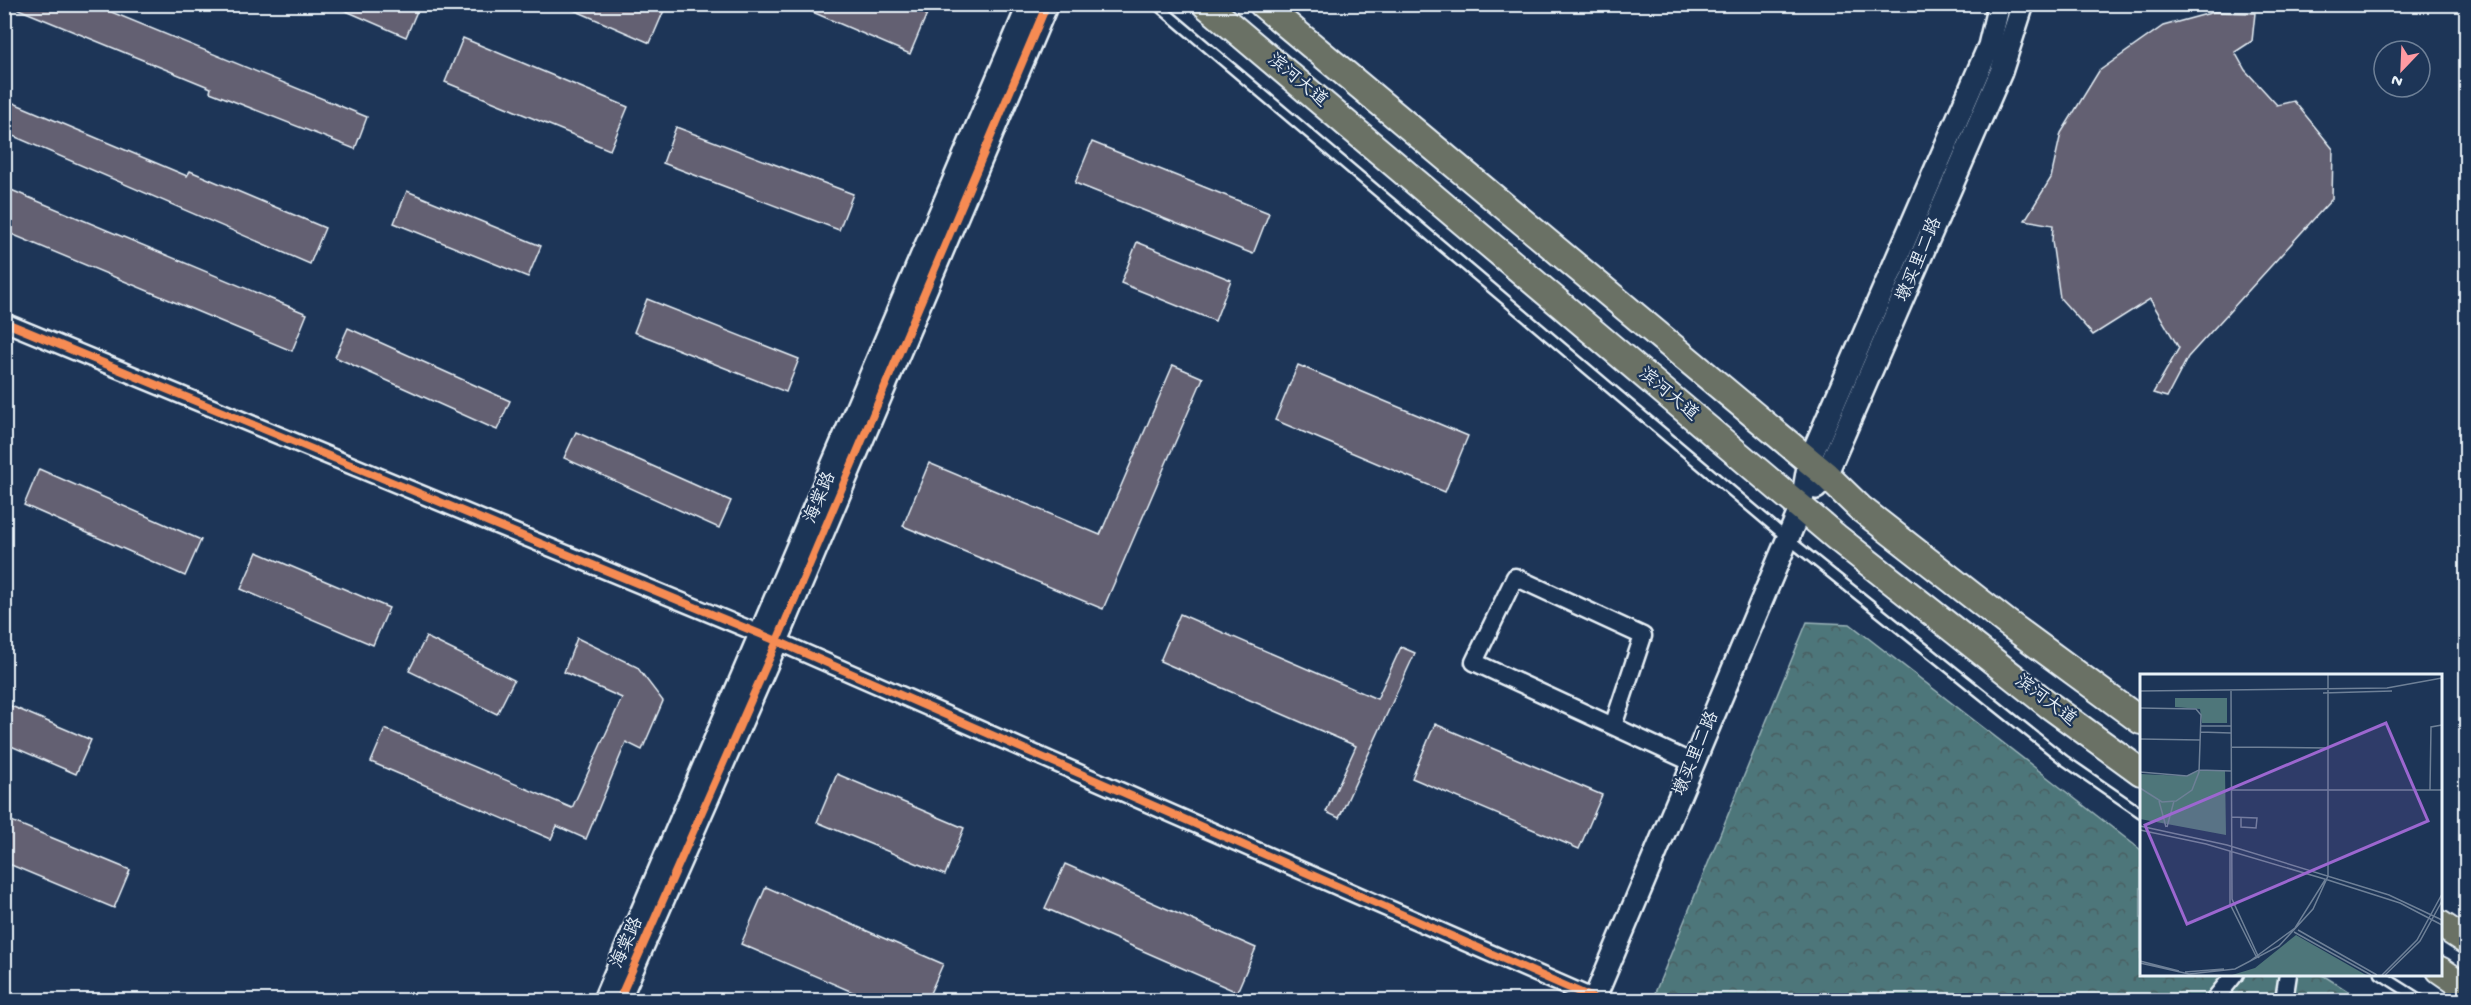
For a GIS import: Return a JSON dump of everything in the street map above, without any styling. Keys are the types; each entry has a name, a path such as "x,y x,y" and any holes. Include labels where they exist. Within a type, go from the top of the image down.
{"main road":[{"name":"滨河大道","path":"1205,4 1801,507 2039,698 2140,771"},
{"name":"滨河大道","path":"1262,4 1817,468 1860,508 2006,622 2140,720"},
{"path":"2441,925 2466,941"},
{"path":"2441,971 2466,988"}],"street":[{"name":"海棠路","path":"619,1000 1029,4"},
{"name":"海棠路","path":"604,1000 769,637 1047,4"},
{"name":"墩买里二路","path":"1595,1000 1801,507 1989,46 1999,4"},
{"name":"墩买里二路","path":"1817,468 2001,72 2024,4"},
{"path":"4,322 769,637 1595,1000"},
{"path":"1613,726 1643,636 1515,577 1474,662 1693,764"},
{"path":"2214,1000 2234,975"},
{"path":"2284,1000 2288,975"}],"lane":[{"path":"1156,4 1787,538 2064,760 2140,812"},
{"path":"2382,975 2421,1000"}],"green space":[{"path":"1807,622 1850,624 2140,849 2140,975 2323,975 2362,1000 1652,1000"}],"building":[{"path":"6,4 92,4 367,117 355,149 210,92 211,88"},
{"path":"330,4 420,4 406,37"},
{"path":"560,4 657,4 665,8 650,43"},
{"path":"794,4 931,4 910,54"},
{"path":"2214,12 2255,13 2252,41 2235,52 2245,70 2277,105 2294,101 2333,149 2332,199 2188,357 2167,397 2153,393 2179,348 2150,299 2093,335 2060,298 2052,241 2053,225 2025,220 2051,178 2061,133 2099,71 2163,26"},
{"path":"463,38 628,107 610,150 445,82"},
{"path":"4,99 187,176 190,171 325,228 310,264 4,132"},
{"path":"676,127 853,194 839,230 663,163"},
{"path":"1092,142 1269,213 1253,254 1075,183"},
{"path":"4,187 307,314 292,351 4,231"},
{"path":"407,191 541,246 528,277 394,223"},
{"path":"1137,242 1231,280 1215,321 1121,283"},
{"path":"647,299 799,359 786,392 634,332"},
{"path":"348,328 510,401 497,430 335,357"},
{"path":"1173,365 1203,378 1103,609 903,526 929,463 1100,535"},
{"path":"1298,365 1468,436 1445,492 1275,420"},
{"path":"576,432 731,501 719,528 564,458"},
{"path":"39,469 201,540 185,576 24,505"},
{"path":"257,552 389,608 373,645 241,589"},
{"path":"1180,614 1377,699 1401,647 1415,653 1339,818 1326,812 1356,746 1160,661"},
{"path":"426,637 514,680 497,714 409,671"},
{"path":"577,638 637,667 663,701 642,750 626,742 586,839 557,826 551,839 371,762 385,729 572,808 622,698 564,672"},
{"path":"4,703 91,740 76,774 4,743"},
{"path":"1435,724 1602,795 1579,849 1412,778"},
{"path":"837,774 964,828 945,875 817,822"},
{"path":"4,818 130,870 114,908 4,862"},
{"path":"1065,864 1256,948 1237,992 1045,908"},
{"path":"766,887 943,964 927,1000 871,1000 741,944"}],"cycle path":[{"path":"619,1000 777,641 1047,4"},
{"path":"4,322 777,641 1595,999"}]}
